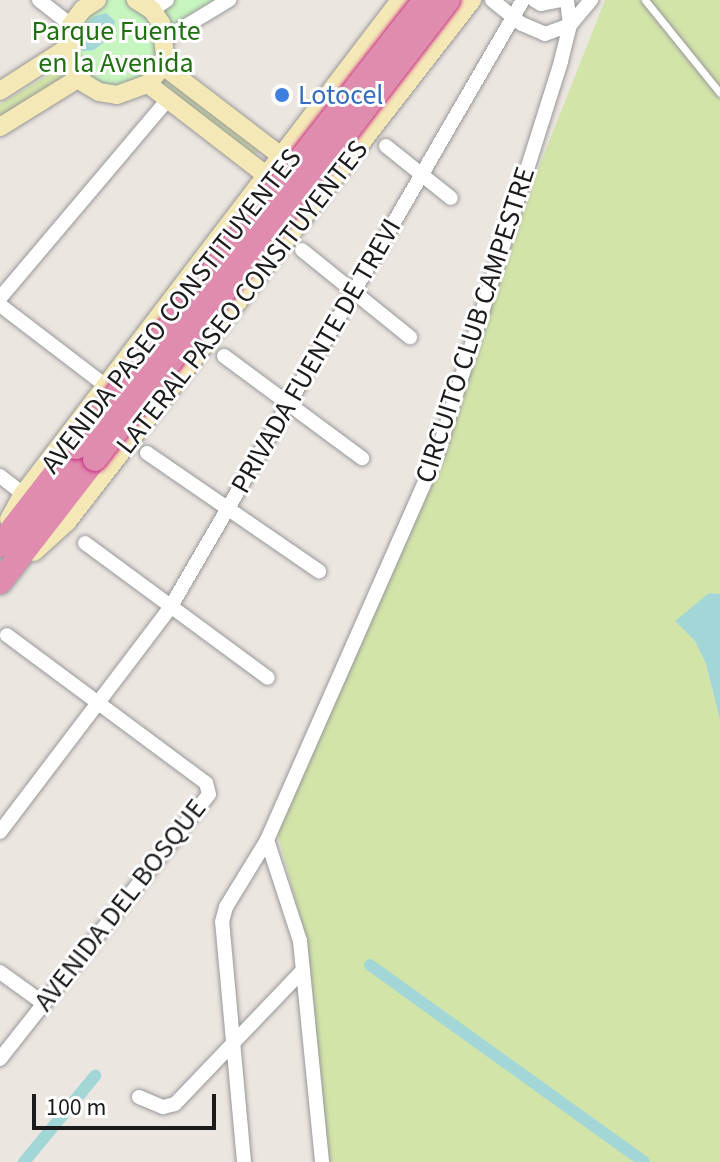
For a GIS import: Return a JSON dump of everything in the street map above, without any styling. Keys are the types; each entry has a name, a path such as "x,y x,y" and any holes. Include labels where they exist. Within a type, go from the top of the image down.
{"highway":[{"name":"AVENIDA PASEO CONSTITUYENTES","path":"0,582 85,453 425,0"},
{"name":"AVENIDA PASEO CONSTITUYENTES","path":"0,545 85,453 448,0"}],"main road":[{"name":"LATERAL PASEO CONSITUYENTES","path":"0,536 23,494 400,0"},
{"name":"LATERAL PASEO CONSITUYENTES","path":"0,582 67,522 472,0"},
{"path":"86,2 71,25 67,48 79,78 93,89 110,95 128,94 148,84 162,65 166,38 152,3"},
{"path":"0,91 67,48"},
{"path":"162,65 281,156"},
{"path":"0,127 79,78"},
{"path":"148,84 310,209"}],"street":[{"path":"39,0 71,25"},
{"path":"166,38 229,0"},
{"path":"492,0 512,18 545,34 570,25"},
{"name":"PRIVADA FUENTE DE TREVI","path":"0,832 170,608 523,0"},
{"path":"534,0 541,4 564,0"},
{"name":"CIRCUITO CLUB CAMPESTRE","path":"564,0 570,25"},
{"name":"CIRCUITO CLUB CAMPESTRE","path":"244,1162 222,922 226,907 267,840 437,455 570,25 591,0"},
{"path":"0,298 168,99"},
{"path":"386,146 451,198"},
{"path":"302,250 410,337"},
{"path":"0,305 106,386"},
{"path":"224,356 362,458"},
{"path":"147,453 227,511 319,571"},
{"path":"0,476 23,494"},
{"path":"85,543 268,678"},
{"path":"7,635 96,703"},
{"name":"AVENIDA DEL BOSQUE","path":"0,1059 207,798 209,789 206,783 96,703"},
{"path":"267,840 300,941 322,1162"},
{"path":"139,1097 163,1107 175,1104 303,970"},
{"path":"0,972 43,1003"}],"lane":[{"path":"645,0 720,93"}],"green space":[{"name":"Parque Fuente en la Avenida","path":"97,0 135,0 166,38 140,89 87,85 69,31"},
{"path":"173,0 222,0 168,34 158,9"},
{"path":"605,0 720,0 720,594 709,593 701,601 695,641 706,664 720,720 720,1162 326,1162 317,1047 302,923 276,829 440,456 535,177"},
{"path":"68,63 73,76 0,122 0,104"},
{"path":"166,78 263,146 254,156 158,86"}],"water":[{"path":"106,13 115,21 112,36 94,50 83,51 77,45 79,31 93,17"},
{"path":"709,593 720,594 720,720 706,664 695,641 675,621"}],"waterway":[{"path":"370,965 644,1162"},
{"path":"24,1162 95,1076"}],"place":[{"name":"Lotocel","path":"282,95"}]}
